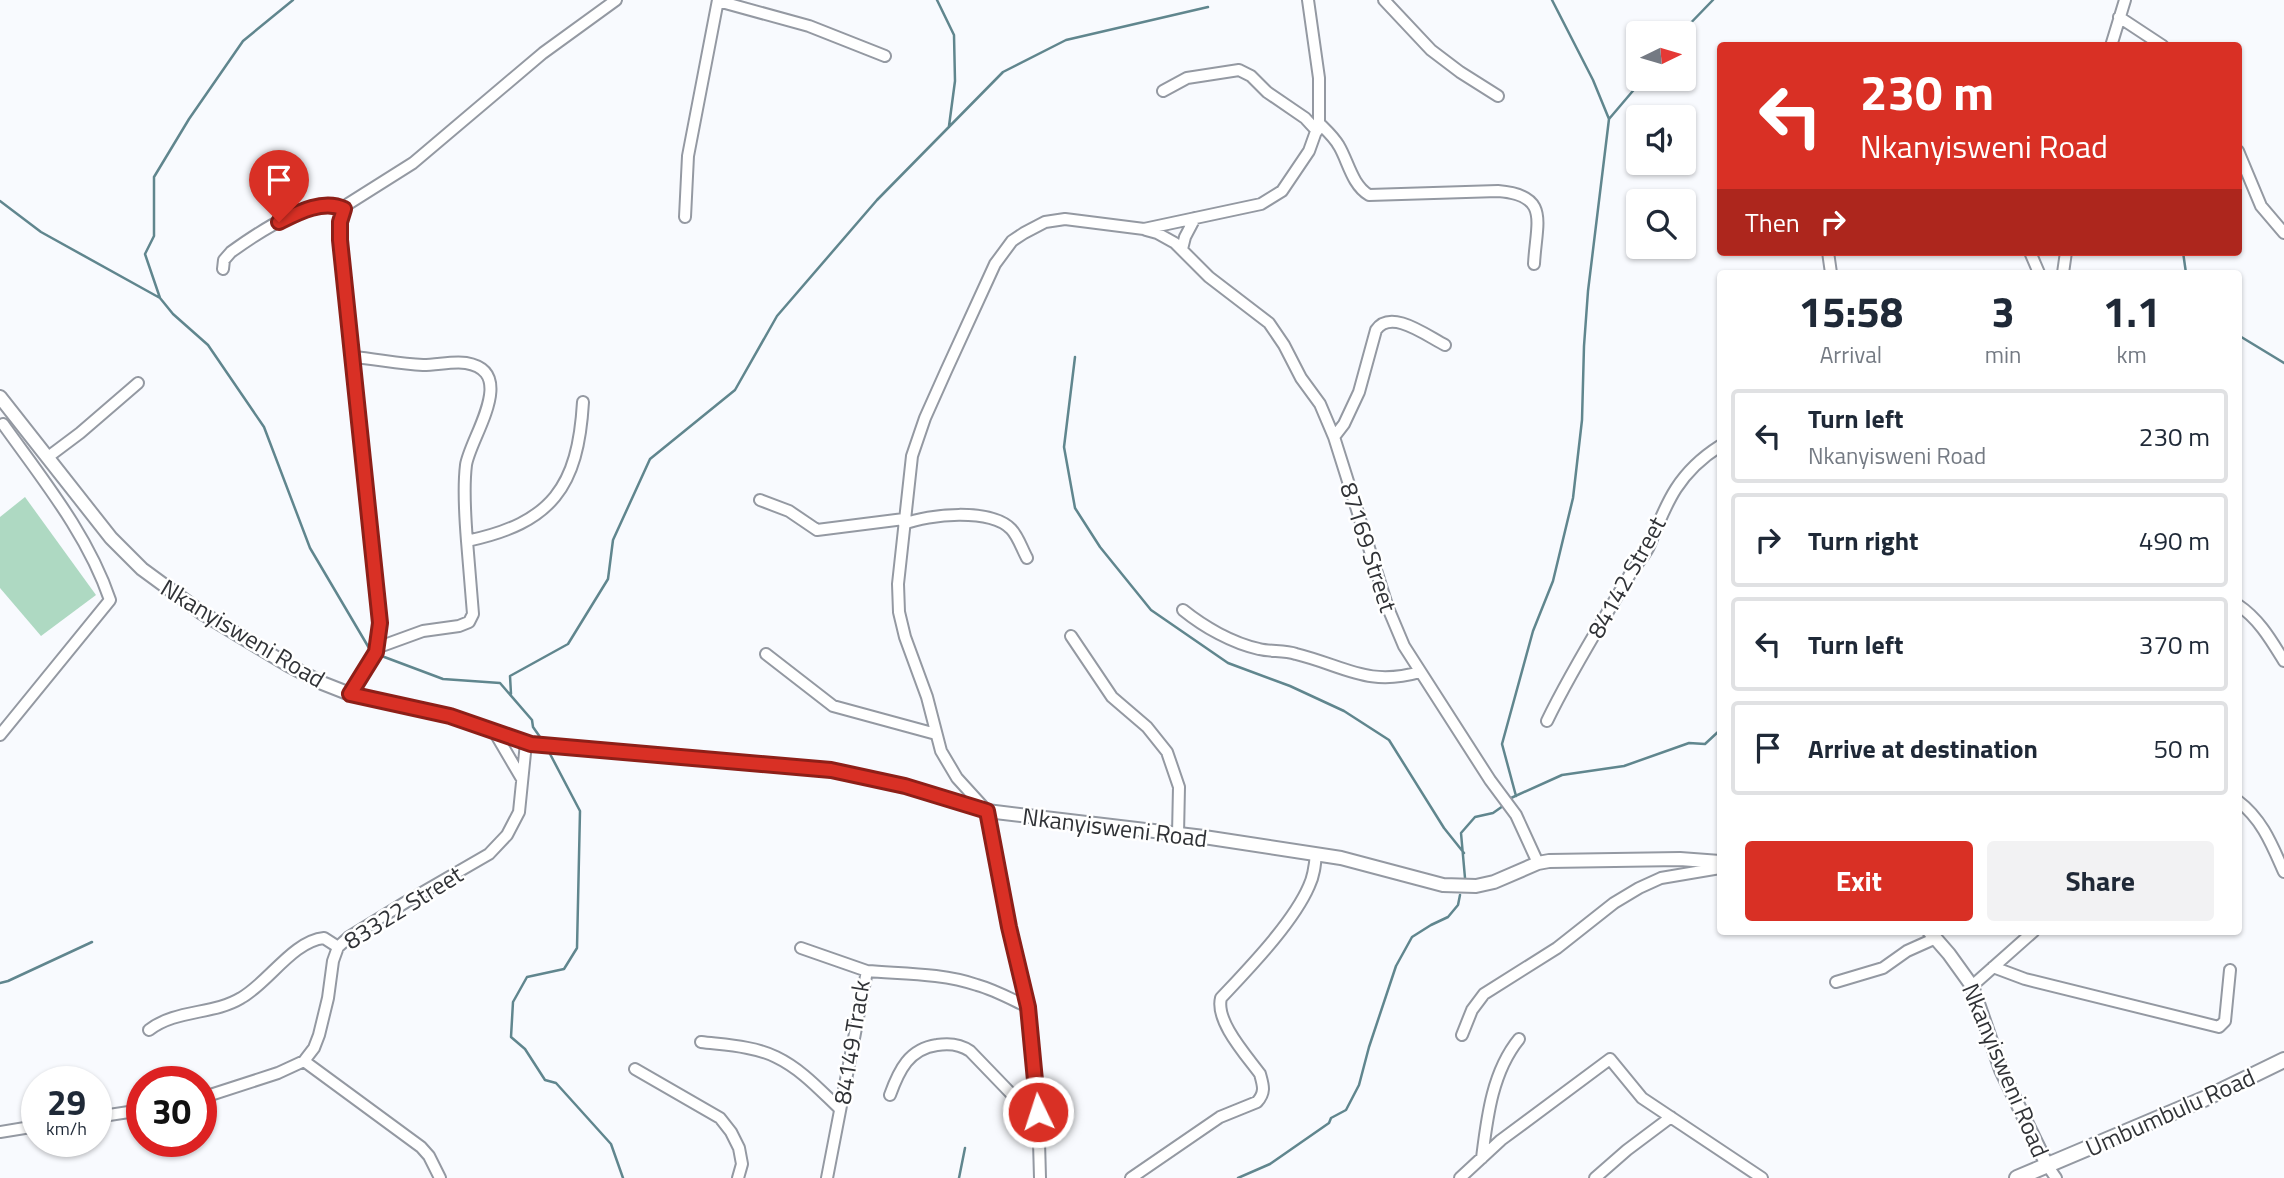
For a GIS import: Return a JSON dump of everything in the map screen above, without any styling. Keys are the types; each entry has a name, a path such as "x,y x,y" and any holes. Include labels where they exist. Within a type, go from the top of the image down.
{"main road":[{"name":"Umbumbulu Road","path":"2017,1178 2204,1099 2284,1060"}],"street":[{"path":"350,694 379,647 380,623 340,240 340,222 344,209 353,200 399,174 543,54 616,0"},
{"path":"685,217 688,156 718,0 809,26 884,56"},
{"path":"1040,1178 1038,1112 1028,1007 1009,927 987,811 969,793 949,766 936,734 899,611 898,584 910,468 916,442 995,264 1004,250 1024,233 1056,219 1077,219 1144,229 1261,204 1276,196 1298,169 1318,127 1319,78 1308,0"},
{"path":"1384,0 1431,50 1499,96"},
{"path":"2112,42 2125,0"},
{"path":"2119,17 2157,42"},
{"path":"1163,91 1187,78 1239,70 1251,76 1267,92 1318,127 1339,146 1356,181 1368,195 1498,191 1516,192 1527,197 1534,203 1537,215 1534,264"},
{"path":"2242,159 2262,206 2284,233"},
{"path":"223,269 224,260 231,252 290,216 330,205 344,209"},
{"path":"1182,249 1195,218"},
{"name":"87169 Street","path":"1144,229 1157,233 1182,249 1209,277 1262,316 1275,330 1320,404 1334,437 1388,608 1404,646 1516,815 1538,863"},
{"path":"1334,437 1351,411 1380,324 1385,321 1396,322 1445,345"},
{"path":"353,357 419,365 464,363 476,366 491,387 488,410 466,466 467,541 473,614 469,622 459,626 423,631 379,647"},
{"path":"48,457 138,383"},
{"name":"Nkanyisweni Road","path":"0,397 123,551 168,590 202,613 322,683 350,694 450,716 526,743 831,770 905,786 987,811 1316,854 1456,887 1494,882 1538,863 1565,860 1680,859 1717,865"},
{"path":"467,541 491,536 517,526 539,513 555,498 573,467 582,430 583,402"},
{"path":"0,735 110,600 104,580 87,547 60,503 2,426 11,411"},
{"name":"84142 Street","path":"1547,721 1577,662 1650,544 1674,490 1696,462 1717,448"},
{"path":"760,500 789,511 817,530 939,516 965,515 999,521 1014,532 1027,558"},
{"path":"2242,608 2250,613 2269,636 2284,661"},
{"path":"1183,610 1203,625 1260,649 1296,654 1370,677 1391,678 1420,672"},
{"path":"1071,636 1112,697 1147,727 1167,752 1179,787 1178,834"},
{"path":"766,654 832,706 936,734"},
{"path":"495,733 522,779"},
{"name":"83322 Street","path":"304,1061 314,1048 319,1035 338,947 383,916 498,848 514,825 519,812 526,743"},
{"path":"2242,804 2250,809 2260,823 2284,872"},
{"path":"1132,1178 1220,1117 1257,1102 1262,1097 1264,1091 1260,1074 1222,1019 1219,1005 1221,998 1260,955 1300,903 1313,878 1316,854"},
{"path":"1462,1035 1472,1010 1485,993 1557,948 1622,898 1661,878 1717,866"},
{"path":"1836,982 1883,968 1931,935"},
{"name":"Nkanyisweni Road","path":"1933,935 1972,986 2001,1070 2047,1165 2056,1178"},
{"path":"1972,986 2029,935"},
{"path":"149,1030 156,1024 177,1016 241,999 316,939 324,938 338,947"},
{"name":"84149 Track","path":"801,948 867,971 827,1178"},
{"path":"1993,967 2025,979 2219,1027 2225,1021 2230,970"},
{"path":"867,971 963,981 1028,1007"},
{"path":"1482,1157 1495,1086 1508,1055 1518,1040"},
{"path":"701,1042 757,1050 774,1056 808,1078 839,1108"},
{"path":"890,1095 901,1068 919,1050 934,1045 953,1044 970,1051 1024,1107 1038,1112"},
{"path":"1460,1178 1502,1140 1610,1059 1642,1098 1762,1178"},
{"path":"217,1093 278,1073 304,1061 421,1147 429,1156 440,1178"},
{"path":"635,1069 720,1118 739,1148 741,1164 738,1178"},
{"path":"1595,1178 1671,1117"},
{"path":"0,1132 21,1129"}],"green space":[{"path":"25,497 96,595 41,636 0,588 0,517"}],"waterway":[{"path":"160,298 145,254 154,236 154,177 189,119 243,41 293,0"},
{"path":"937,0 954,35 955,81 949,126"},
{"path":"1516,796 1502,744 1533,631 1553,581 1573,498 1582,420 1588,291 1609,119 1593,80 1552,0"},
{"path":"1693,21 1713,0"},
{"path":"511,694 510,676 568,644 608,579 613,540 650,459 735,390 777,316 877,200 1003,72 1066,40 1208,7"},
{"path":"1609,119 1633,91"},
{"path":"0,201 41,232 160,298 173,314 208,345 264,427 310,548 369,648"},
{"path":"2184,256 2186,270"},
{"path":"2242,337 2284,363"},
{"path":"1075,357 1064,447 1075,508 1100,547 1151,610 1228,663 1290,686 1344,711 1389,740 1444,828 1464,853"},
{"path":"379,655 443,679 500,683 532,720 540,737"},
{"path":"1511,798 1562,775 1624,766 1689,743 1705,744 1717,733"},
{"path":"549,752 580,811 577,948 564,969 527,977 513,1002 511,1037 525,1049 545,1080 556,1083 611,1144 623,1178"},
{"path":"1465,878 1461,833 1475,817 1493,813 1503,806"},
{"path":"1238,1178 1270,1164 1329,1123 1331,1118 1346,1110 1359,1085 1396,966 1412,937 1448,917 1458,905 1460,895"},
{"path":"0,983 92,942"},
{"path":"959,1178 965,1148"}],"route":[{"path":"279,222 324,205 335,205 344,209 340,222 340,240 380,623 379,647 356,680 350,694 450,716 531,744 831,770 879,779 987,811 1009,927 1028,1007 1038,1112"}]}
